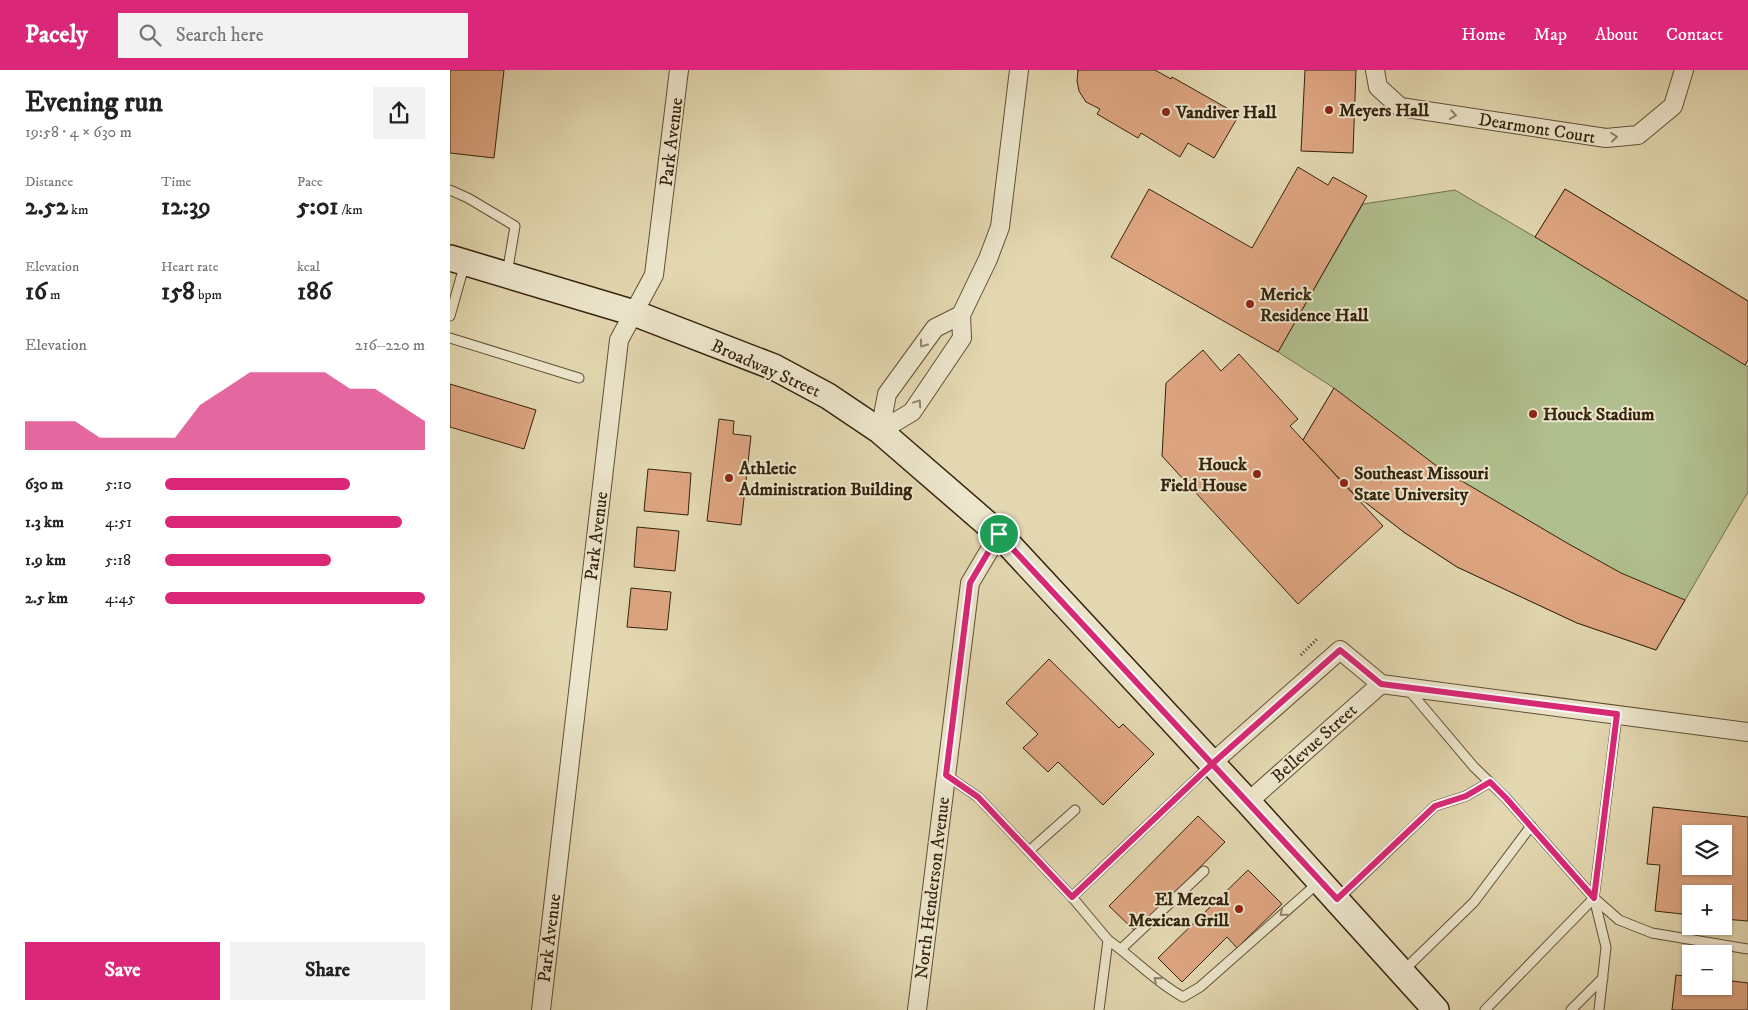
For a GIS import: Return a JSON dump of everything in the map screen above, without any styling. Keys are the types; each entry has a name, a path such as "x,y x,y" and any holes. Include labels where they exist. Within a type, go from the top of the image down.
{"main road":[{"name":"Broadway Street","path":"458,260 634,313 774,367 828,396 880,431 999,534 1337,899 1433,1009"}],"street":[{"name":"Park Avenue","path":"541,1010 619,340 654,275 679,70"},
{"path":"880,431 912,412 962,338 961,315 988,259 1000,227 1019,70"},
{"name":"Dearmont Court","path":"1375,70 1378,87 1400,107 1606,138 1638,135 1673,106 1684,70"},
{"path":"880,431 887,394 935,328 961,315"},
{"name":"North Henderson Avenue","path":"917,1010 970,583 999,534"},
{"path":"1212,764 1340,650 1381,684 1748,732"},
{"name":"Bellevue Street","path":"1248,802 1381,684"}],"lane":[{"path":"450,190 468,198 515,226 506,274"},
{"path":"451,311 458,260"},
{"path":"450,338 579,378"},
{"path":"1406,686 1474,767 1531,826 1594,898 1619,920 1652,933 1748,949"},
{"path":"1599,1010 1606,947 1594,898 1617,714"},
{"path":"1072,897 1212,764"},
{"path":"946,775 978,797 1072,897 1108,940 1167,989 1183,997 1200,987 1320,881"},
{"path":"1337,899 1435,806 1466,796 1490,782"},
{"path":"1029,851 1075,810"},
{"path":"1402,973 1474,902 1531,826"},
{"path":"1121,950 1204,871"},
{"path":"1485,1010 1594,898"},
{"path":"1099,1010 1108,940"},
{"path":"1571,1010 1603,978"}],"green space":[{"name":"Houck Stadium","path":"1565,189 1748,301 1748,360 1745,365 1748,367 1748,492 1656,650 1577,623 1457,567 1405,533 1352,492 1303,440 1334,388 1278,352 1363,204 1455,190 1535,237"}],"building":[{"path":"450,70 504,70 494,158 450,153"},
{"name":"Vandiver Hall","path":"1078,70 1155,70 1171,79 1172,77 1239,115 1214,158 1188,143 1180,157 1141,133 1138,138 1097,114 1100,109 1086,102 1079,91 1077,81"},
{"name":"Meyers Hall","path":"1305,70 1356,70 1353,153 1301,151"},
{"name":"Merick Residence Hall","path":"1298,167 1328,185 1333,177 1367,196 1278,352 1111,257 1149,189 1252,248"},
{"path":"1565,189 1748,301 1748,360 1745,365 1535,237"},
{"name":"Houck Field House","path":"1203,350 1221,371 1239,354 1298,419 1290,426 1383,526 1298,604 1162,456 1166,383"},
{"path":"450,384 536,410 524,449 450,427"},
{"path":"1334,388 1438,467 1621,573 1685,600 1656,650 1577,623 1457,567 1405,533 1352,492 1303,440"},
{"name":"Athletic Administration Building","path":"719,419 734,421 733,434 751,436 741,525 707,521"},
{"path":"648,469 691,473 688,515 644,511"},
{"path":"637,527 679,531 675,571 634,567"},
{"path":"631,588 671,592 667,630 627,627"},
{"path":"1049,659 1119,728 1123,724 1154,754 1103,805 1058,762 1048,772 1023,748 1038,734 1006,703"},
{"path":"1653,807 1748,817 1748,921 1732,920 1732,885 1682,885 1682,914 1655,911 1660,865 1647,864"},
{"path":"1198,816 1225,842 1136,932 1109,906"},
{"path":"1248,870 1282,904 1237,948 1227,937 1182,982 1158,958"},
{"path":"1676,975 1682,976 1682,995 1732,995 1732,981 1748,983 1748,1010 1672,1010"}],"place":[{"name":"Meyers Hall","path":"1329,110"},
{"name":"Vandiver Hall","path":"1166,112"},
{"name":"Merick Residence Hall","path":"1250,304"},
{"name":"Houck Stadium","path":"1533,414"},
{"name":"Houck Field House","path":"1257,474"},
{"name":"Athletic Administration Building","path":"729,478"},
{"name":"Southeast Missouri State University","path":"1344,483"},
{"name":"El Mezcal Mexican Grill","path":"1239,909"}],"route":[{"path":"999,534 970,583 946,775 978,797 1072,897 1212,764 1340,650 1381,684 1617,714 1594,898 1490,782 1466,796 1435,806 1337,899 1248,802 1212,764 999,534"}]}
